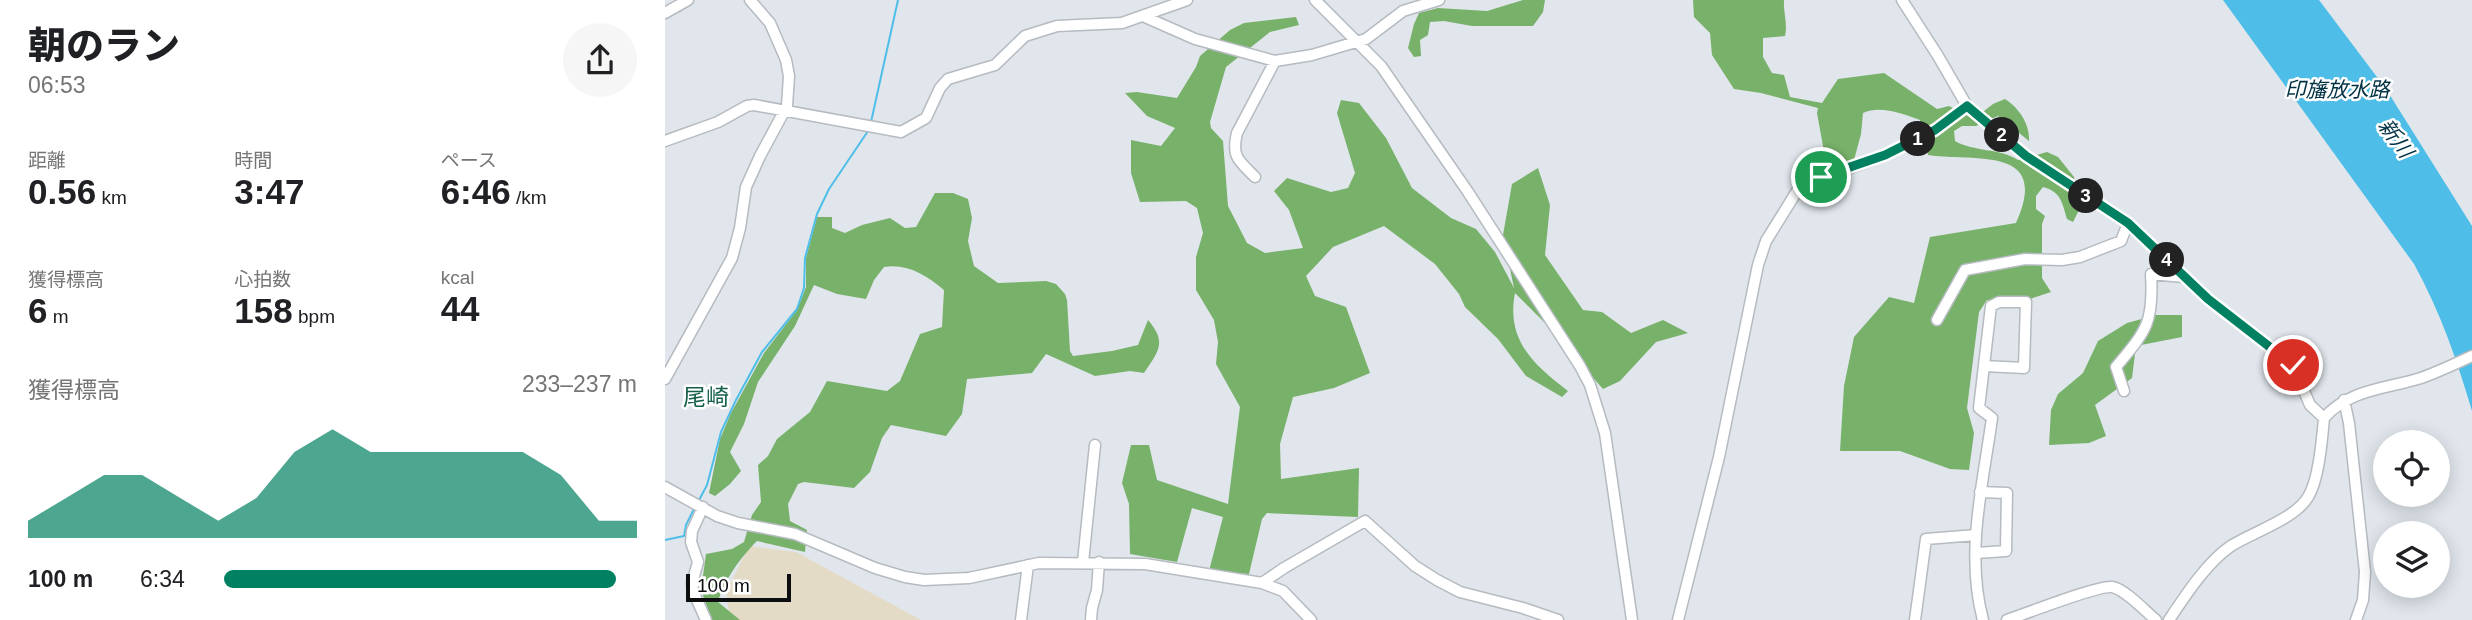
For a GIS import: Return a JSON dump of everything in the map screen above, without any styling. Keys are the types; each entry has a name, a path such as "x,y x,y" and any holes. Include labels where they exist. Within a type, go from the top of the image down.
{"street":[{"path":"665,13 688,0"},
{"path":"665,379 732,258 746,187 785,111 789,92 786,60 770,23 750,0"},
{"path":"665,141 717,122 747,106 901,132 926,118 940,88 949,79 995,65 1025,36 1058,26 1122,23 1187,0"},
{"path":"1315,0 1381,66 1460,181 1580,366 1590,386 1605,433 1632,620"},
{"path":"1145,17 1195,39 1275,61 1312,55 1357,41 1376,33 1403,11 1439,0"},
{"path":"1902,0 1967,106 2026,156 2128,223 2218,307 2293,365 2311,405 2324,418"},
{"path":"1255,177 1234,154 1234,146 1237,133 1275,61"},
{"path":"1678,620 1719,457 1753,285 1766,241 1797,191 1805,185 1885,155 1935,130 1967,106"},
{"path":"1937,320 1965,270 2025,259 2062,260 2080,257 2120,241 2128,223"},
{"path":"2124,391 2116,367 2144,334 2153,302 2151,274 2185,277"},
{"path":"1983,620 1977,596 1976,535 1992,418 1979,408 1991,306 1999,302 2026,302 2024,368 1984,366"},
{"path":"2169,620 2190,588 2225,551 2295,512 2307,500 2314,482 2324,418 2344,400 2422,378 2472,356"},
{"path":"2344,400 2350,423 2365,572 2363,600 2356,620"},
{"path":"1083,562 1095,445"},
{"path":"665,487 717,516 795,534 875,568 905,577 924,580 969,578 1028,565 1083,562 1145,565 1262,583 1283,592 1311,620"},
{"path":"1976,553 2006,551 2007,493 1980,492"},
{"path":"699,505 691,542 698,562 692,583 706,620"},
{"path":"1262,583 1365,521 1415,566 1460,592 1558,620"},
{"path":"1915,620 1926,539 1976,535"},
{"path":"1091,620 1099,562"},
{"path":"1021,620 1028,565"},
{"path":"2007,620 2111,587 2121,591 2155,620"}],"shaded area":[{"path":"749,546 796,552 921,620 730,620 726,592"}],"green space":[{"path":"1523,0 1545,0 1543,12 1533,26 1472,26 1444,21 1430,22 1428,35 1420,40 1421,56 1414,57 1408,48 1419,13 1438,8 1487,11"},
{"path":"1693,0 1784,0 1785,36 1763,38 1763,57 1772,73 1784,75 1790,97 1822,103 1838,79 1884,73 1937,109 1949,106 1974,119 1993,104 2005,99 2023,117 2029,141 1998,116 1976,126 1962,126 1954,131 1955,141 2018,160 2047,152 2058,157 2074,177 2080,208 2073,222 2067,219 2062,203 2054,192 2043,187 2036,196 2036,209 2045,216 2042,224 2042,278 2051,292 2030,299 1987,300 1979,312 1967,408 1974,433 1969,470 1950,469 1900,451 1840,451 1844,386 1854,337 1889,297 1914,303 1930,237 2016,223 2024,198 2024,180 2016,169 2003,162 1928,155 1920,120 1884,110 1863,113 1854,160 1827,168 1818,108 1734,89 1712,55 1710,33 1694,17"},
{"path":"1296,17 1299,25 1270,32 1226,67 1210,122 1211,128 1223,141 1228,206 1247,243 1265,253 1303,248 1289,210 1274,191 1287,178 1331,192 1348,188 1355,173 1337,113 1341,100 1359,103 1386,138 1412,188 1451,218 1476,229 1495,252 1514,288 1503,235 1512,184 1538,168 1550,205 1545,255 1583,310 1602,312 1631,333 1663,320 1688,333 1656,342 1620,381 1603,389 1515,293 1513,310 1519,338 1533,361 1568,391 1562,397 1526,376 1498,339 1465,307 1459,294 1435,264 1384,226 1333,247 1306,276 1315,296 1346,307 1370,373 1334,388 1293,397 1280,444 1281,479 1359,468 1358,517 1267,513 1262,519 1249,574 1209,571 1223,517 1192,508 1177,562 1130,554 1129,504 1122,483 1131,445 1149,445 1157,480 1228,504 1240,407 1216,364 1218,342 1214,320 1196,290 1196,257 1203,233 1197,208 1186,201 1140,202 1131,173 1131,140 1161,146 1175,128 1147,116 1125,93 1137,92 1177,98 1200,56 1230,30 1244,23"},
{"path":"935,193 953,193 968,199 972,218 968,241 974,266 998,283 1046,281 1056,284 1065,294 1070,351 1073,356 1138,345 1148,320 1159,341 1157,352 1144,373 1130,371 1095,376 1046,354 1032,373 967,379 962,414 946,436 891,425 882,438 870,472 854,488 804,482 798,484 788,504 790,521 807,530 805,552 757,541 734,569 718,602 740,620 712,620 701,590 706,554 732,549 744,542 752,515 761,502 758,465 768,456 777,439 810,412 827,381 887,391 900,381 920,334 942,327 944,290 923,275 908,269 884,267 874,280 866,299 837,294 814,285 795,326 758,382 744,424 730,452 741,471 715,496 709,493 720,439 731,413 764,353 797,310 806,287 806,258 817,217 832,217 832,228 845,233 862,225 890,218 905,228 916,227"},
{"path":"2156,315 2182,315 2182,337 2136,346 2132,378 2095,405 2106,436 2089,443 2049,445 2051,410 2058,394 2083,373 2098,341 2127,323"}],"water":[{"name":"印旛放水路","path":"2223,0 2319,0 2386,89 2472,226 2472,411 2447,336 2414,264"}],"waterway":[{"path":"871,122 898,0"},
{"path":"698,502 707,485 721,432 736,400 762,352 797,309 804,288 805,258 817,214 829,189 868,131"},
{"path":"665,540 684,536 694,509"}],"district":[{"name":"尾崎","path":"706,397"}],"route":[{"path":"1821,177 1885,155 1935,130 1967,106 2026,156 2128,223 2208,299 2293,365"}],"water label":[{"name":"新川","path":"2396,138"}]}
